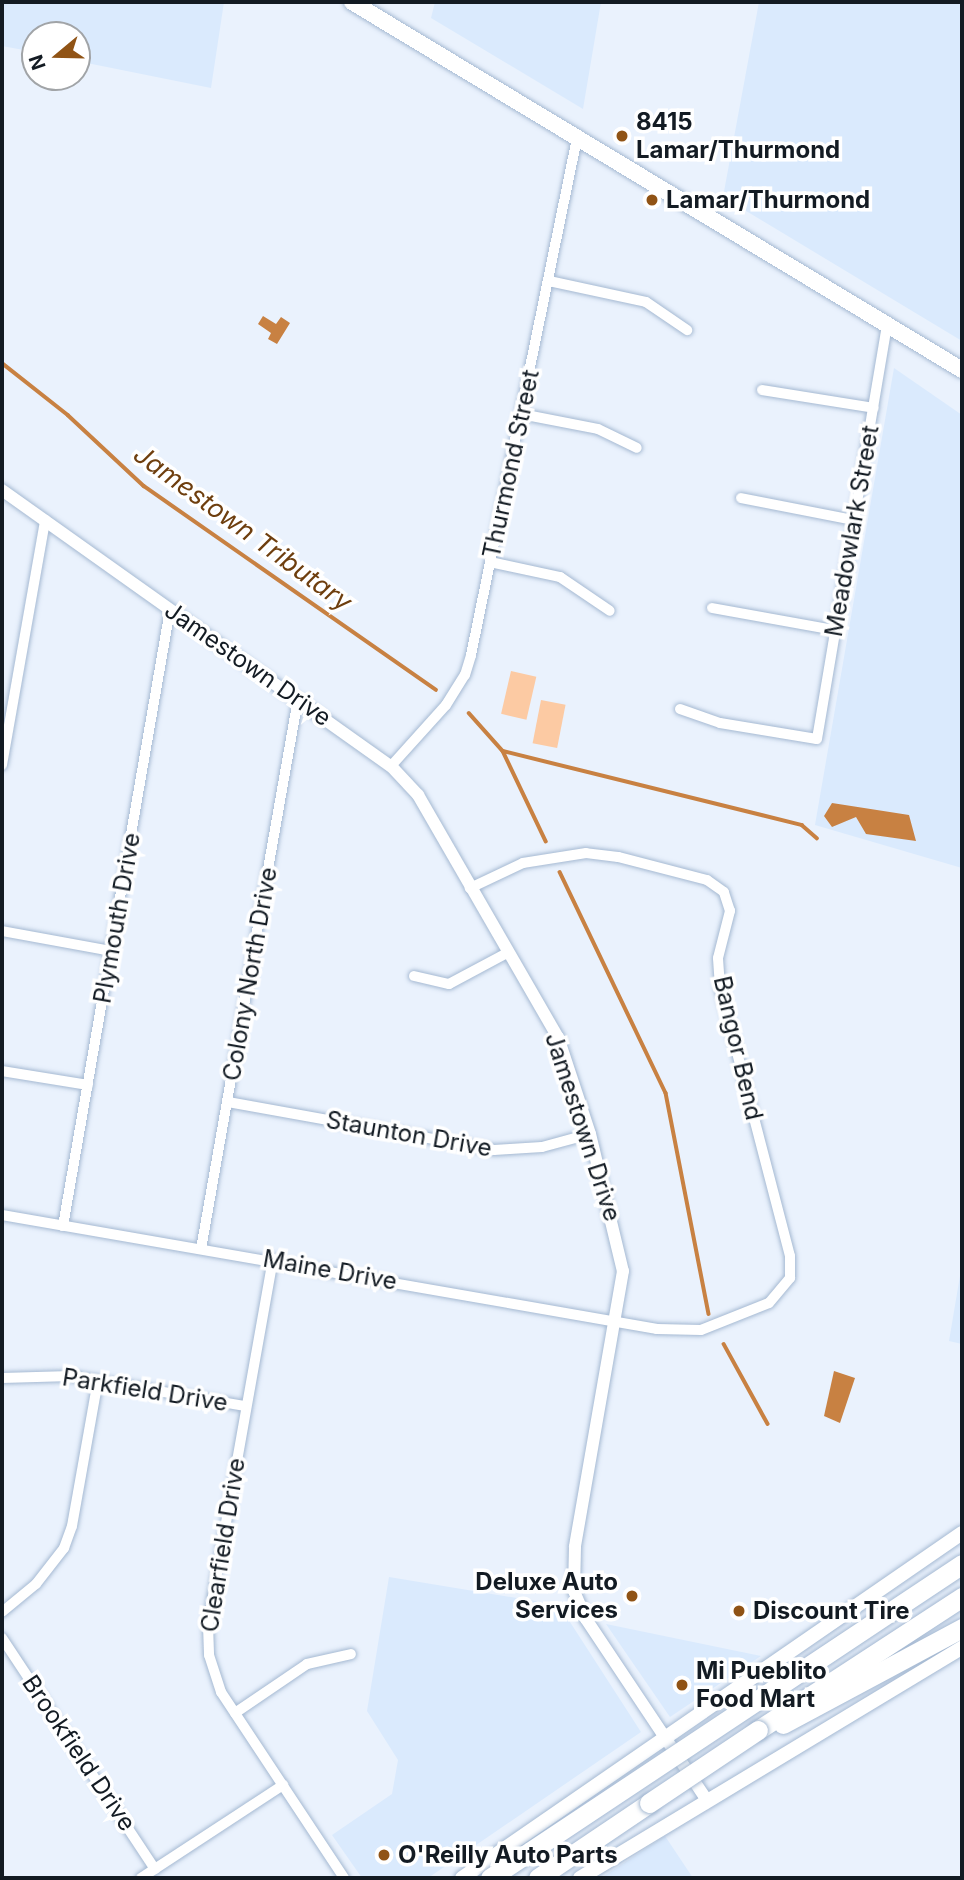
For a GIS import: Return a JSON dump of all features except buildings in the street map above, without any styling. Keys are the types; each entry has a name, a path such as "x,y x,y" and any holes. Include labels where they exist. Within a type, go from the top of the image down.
{"highway":[{"path":"490,1878 962,1564"},
{"path":"538,1878 962,1597"},
{"path":"758,1730 798,1719 962,1628"}],"main road":[{"path":"352,2 962,370"},
{"path":"462,1878 667,1741 962,1533"},
{"path":"580,1878 706,1799 962,1648"},
{"path":"651,1752 666,1751 678,1756"}],"street":[{"name":"Thurmond Street","path":"391,766 436,719 465,675 577,138"},
{"path":"549,281 646,302 687,330"},
{"name":"Meadowlark Street","path":"680,709 720,723 817,738 887,323"},
{"path":"762,390 874,408"},
{"path":"521,414 598,429 637,448"},
{"name":"Jamestown Drive","path":"2,490 391,766 418,795 506,953 558,1037 590,1134 620,1246 623,1272 575,1547 574,1591 586,1619 706,1799"},
{"path":"741,498 853,520"},
{"path":"2,765 45,520"},
{"path":"490,562 561,577 610,611"},
{"path":"712,608 834,630"},
{"name":"Plymouth Drive","path":"63,1226 170,610"},
{"name":"Colony North Drive","path":"201,1249 298,699"},
{"name":"Bangor Bend","path":"470,888 531,861 586,853 618,856 708,880 724,892 728,902 718,958 720,987 787,1242 790,1278 769,1303 732,1321 701,1330 657,1329"},
{"path":"2,931 111,951"},
{"path":"414,976 449,984 506,953"},
{"path":"2,1071 88,1085"},
{"name":"Staunton Drive","path":"228,1102 494,1150 542,1147 590,1134"},
{"name":"Maine Drive","path":"2,1215 273,1259 657,1329"},
{"name":"Clearfield Drive","path":"273,1259 245,1406 207,1642 213,1673 234,1713 344,1878"},
{"name":"Parkfield Drive","path":"2,1378 60,1376 98,1380 245,1406"},
{"path":"2,1612 36,1584 64,1548 72,1526 98,1380"},
{"name":"Brookfield Drive","path":"2,1638 155,1869"},
{"path":"234,1713 307,1664 351,1654"},
{"path":"141,1878 283,1785"}],"shaded area":[{"path":"2,2 224,2 211,88 91,64 91,21 21,21 21,49 2,46"},
{"path":"435,2 601,2 583,109 431,18"},
{"path":"759,2 962,2 962,341 723,197"},
{"path":"263,316 276,324 281,317 290,323 277,344 268,339 271,333 258,324"},
{"path":"894,368 962,415 962,868 815,825"},
{"path":"511,671 536,677 526,720 501,714"},
{"path":"541,700 566,705 557,748 533,743"},
{"path":"832,803 909,815 916,841 866,834 856,817 832,827 824,816"},
{"path":"962,1264 962,1344 949,1341"},
{"path":"834,1371 855,1378 840,1423 824,1416"},
{"path":"389,1577 559,1605 641,1732 428,1878 362,1878 332,1835 392,1794 398,1760 367,1711"},
{"path":"606,1624 761,1656 670,1717"},
{"path":"665,1836 693,1878 601,1878"}],"waterway":[{"name":"Jamestown Tributary","path":"2,363 68,415 144,486 436,690"},
{"name":"Jamestown Tributary","path":"469,713 503,751 546,841"},
{"path":"503,751 802,825 817,838"},
{"name":"Jamestown Tributary","path":"560,872 666,1093 709,1314"},
{"name":"Jamestown Tributary","path":"724,1344 768,1424"}],"place":[{"name":"8415 Lamar/Thurmond","path":"622,136"},
{"name":"Lamar/Thurmond","path":"652,200"},
{"name":"Deluxe Auto Services","path":"632,1596"},
{"name":"Discount Tire","path":"739,1611"},
{"name":"Mi Pueblito Food Mart","path":"682,1685"},
{"name":"O'Reilly Auto Parts","path":"384,1855"}]}
